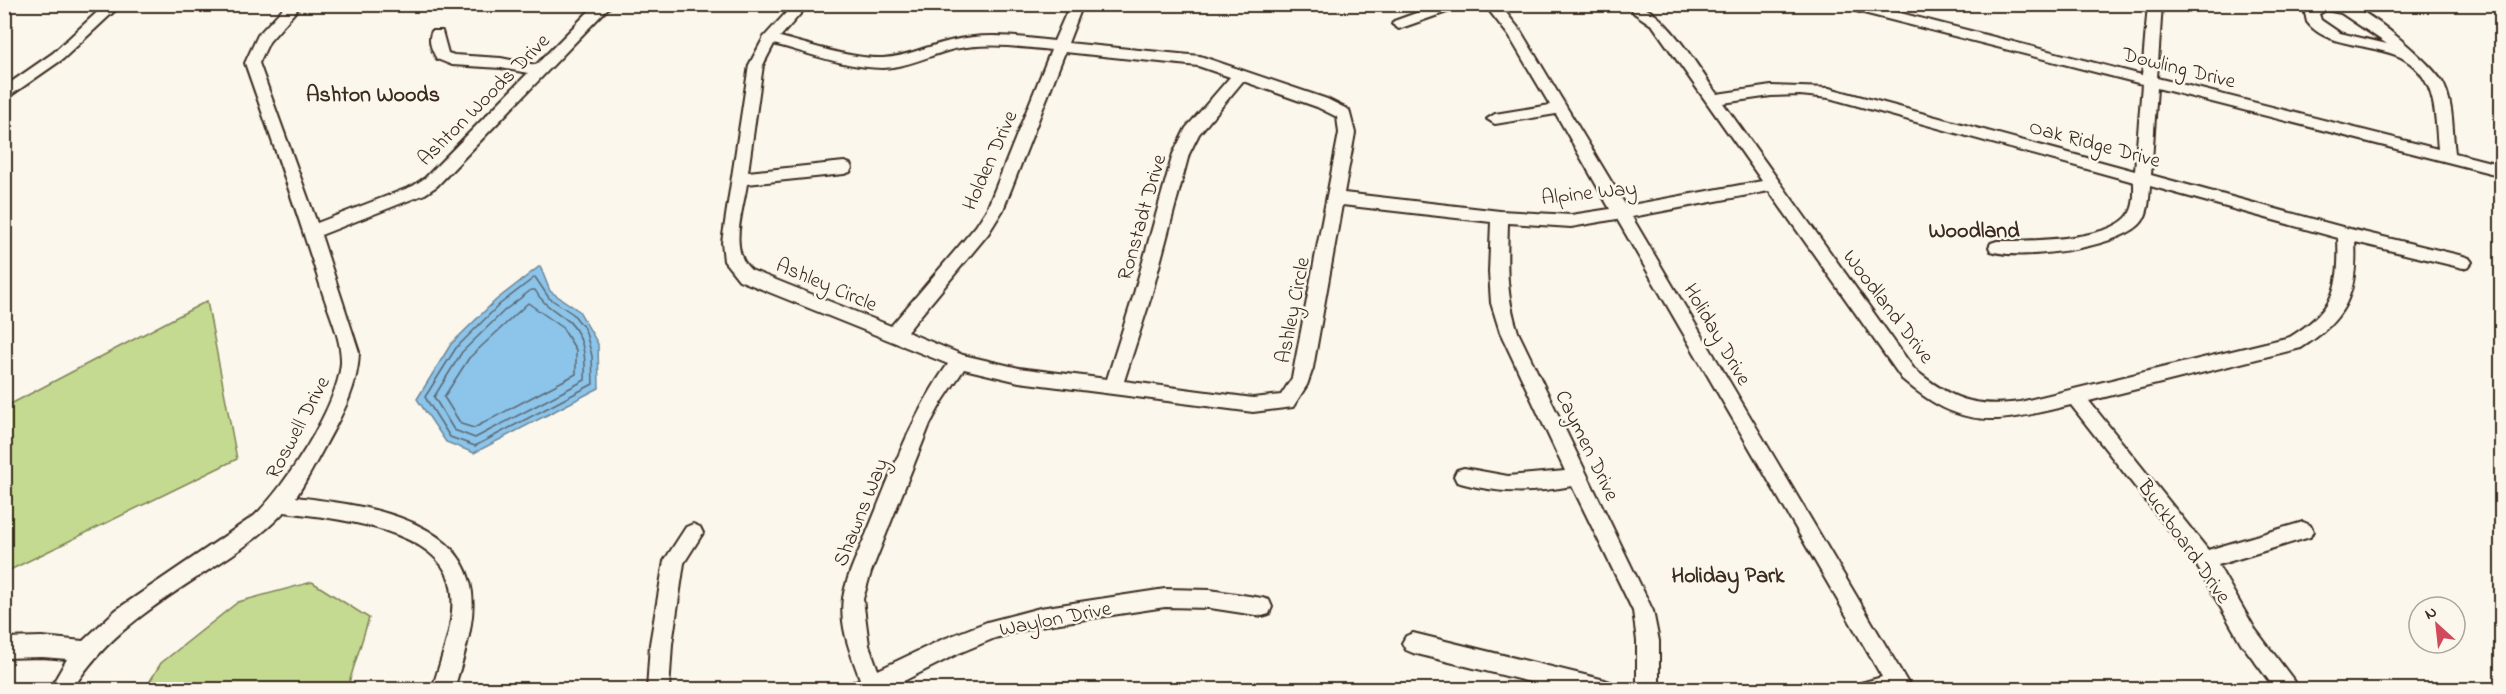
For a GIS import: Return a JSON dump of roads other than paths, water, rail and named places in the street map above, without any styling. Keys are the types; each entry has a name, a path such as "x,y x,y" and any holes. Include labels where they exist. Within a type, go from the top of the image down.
{"street":[{"path":"4,95 58,56 115,4"},
{"name":"Roswell Drive","path":"60,690 85,651 143,604 235,542 281,503 298,478 345,392 350,371 350,352 312,232 252,63 254,52 262,40 295,4"},
{"name":"Ashton Woods Drive","path":"312,232 419,190 431,182 605,4"},
{"name":"Ashley Circle","path":"771,39 836,56 881,63 901,61 969,40 1006,39 1200,61 1322,103 1344,114 1347,133 1304,368 1301,380 1286,402 1270,405 1241,404 1113,388 1019,375 960,361 892,336 745,275 734,267 730,255 730,242 756,65 763,48 802,4"},
{"path":"1399,24 1456,4"},
{"name":"Holiday Drive","path":"1491,4 1515,33 1899,687"},
{"name":"Dowling Drive","path":"1845,4 2502,171"},
{"path":"1997,247 2038,248 2099,237 2122,230 2136,218 2141,203 2155,4"},
{"path":"2491,4 2502,11"},
{"path":"2408,54 2335,36 2314,22 2312,13 2317,7 2325,5 2349,11 2408,54 2428,70 2436,81 2447,157"},
{"name":"Woodland Drive","path":"1639,10 1658,23 1908,375 1929,393 1951,406 1997,414 2295,343 2317,331 2331,316 2341,297 2347,276 2346,234"},
{"name":"Holden Drive","path":"892,336 982,230 995,210 1074,12"},
{"path":"437,34 438,48 442,56 452,60 501,63 541,71"},
{"name":"Ronstadt Drive","path":"1113,388 1145,287 1181,154 1192,132 1240,74"},
{"name":"Oak Ridge Drive","path":"1714,100 1750,92 1780,89 1829,93 2346,234 2463,262"},
{"path":"1495,119 1558,109"},
{"path":"739,179 844,168"},
{"name":"Alpine Way","path":"1336,198 1500,217 1571,221 1621,214 1773,184"},
{"name":"Caymen Drive","path":"1500,217 1498,272 1500,303 1509,332 1577,477 1628,577 1642,611 1648,641 1648,690"},
{"name":"Shawns Way","path":"869,688 858,645 853,599 861,572 921,424 935,397 960,361"},
{"name":"Buckboard Drive","path":"2074,396 2204,560 2248,636 2290,690"},
{"path":"1464,476 1509,486 1531,485 1577,477"},
{"path":"281,503 342,512 393,523 427,540 447,557 459,579 462,605 443,690"},
{"path":"2204,560 2303,531"},
{"path":"658,690 661,644 674,561 693,533"},
{"name":"Waylon Drive","path":"869,688 994,629 1040,617 1165,598 1210,599 1262,607"},
{"path":"1413,643 1605,690"},
{"path":"4,648 42,647 85,651"},
{"path":"1869,690 1899,687"}],"water":[{"path":"540,266 550,291 579,311 598,344 599,388 474,453 446,442 417,399 451,344 496,300"}],"district":[{"name":"Ashton Woods","path":"373,93"},
{"name":"Woodland","path":"1974,229"},
{"name":"Holiday Park","path":"1728,574"}]}
